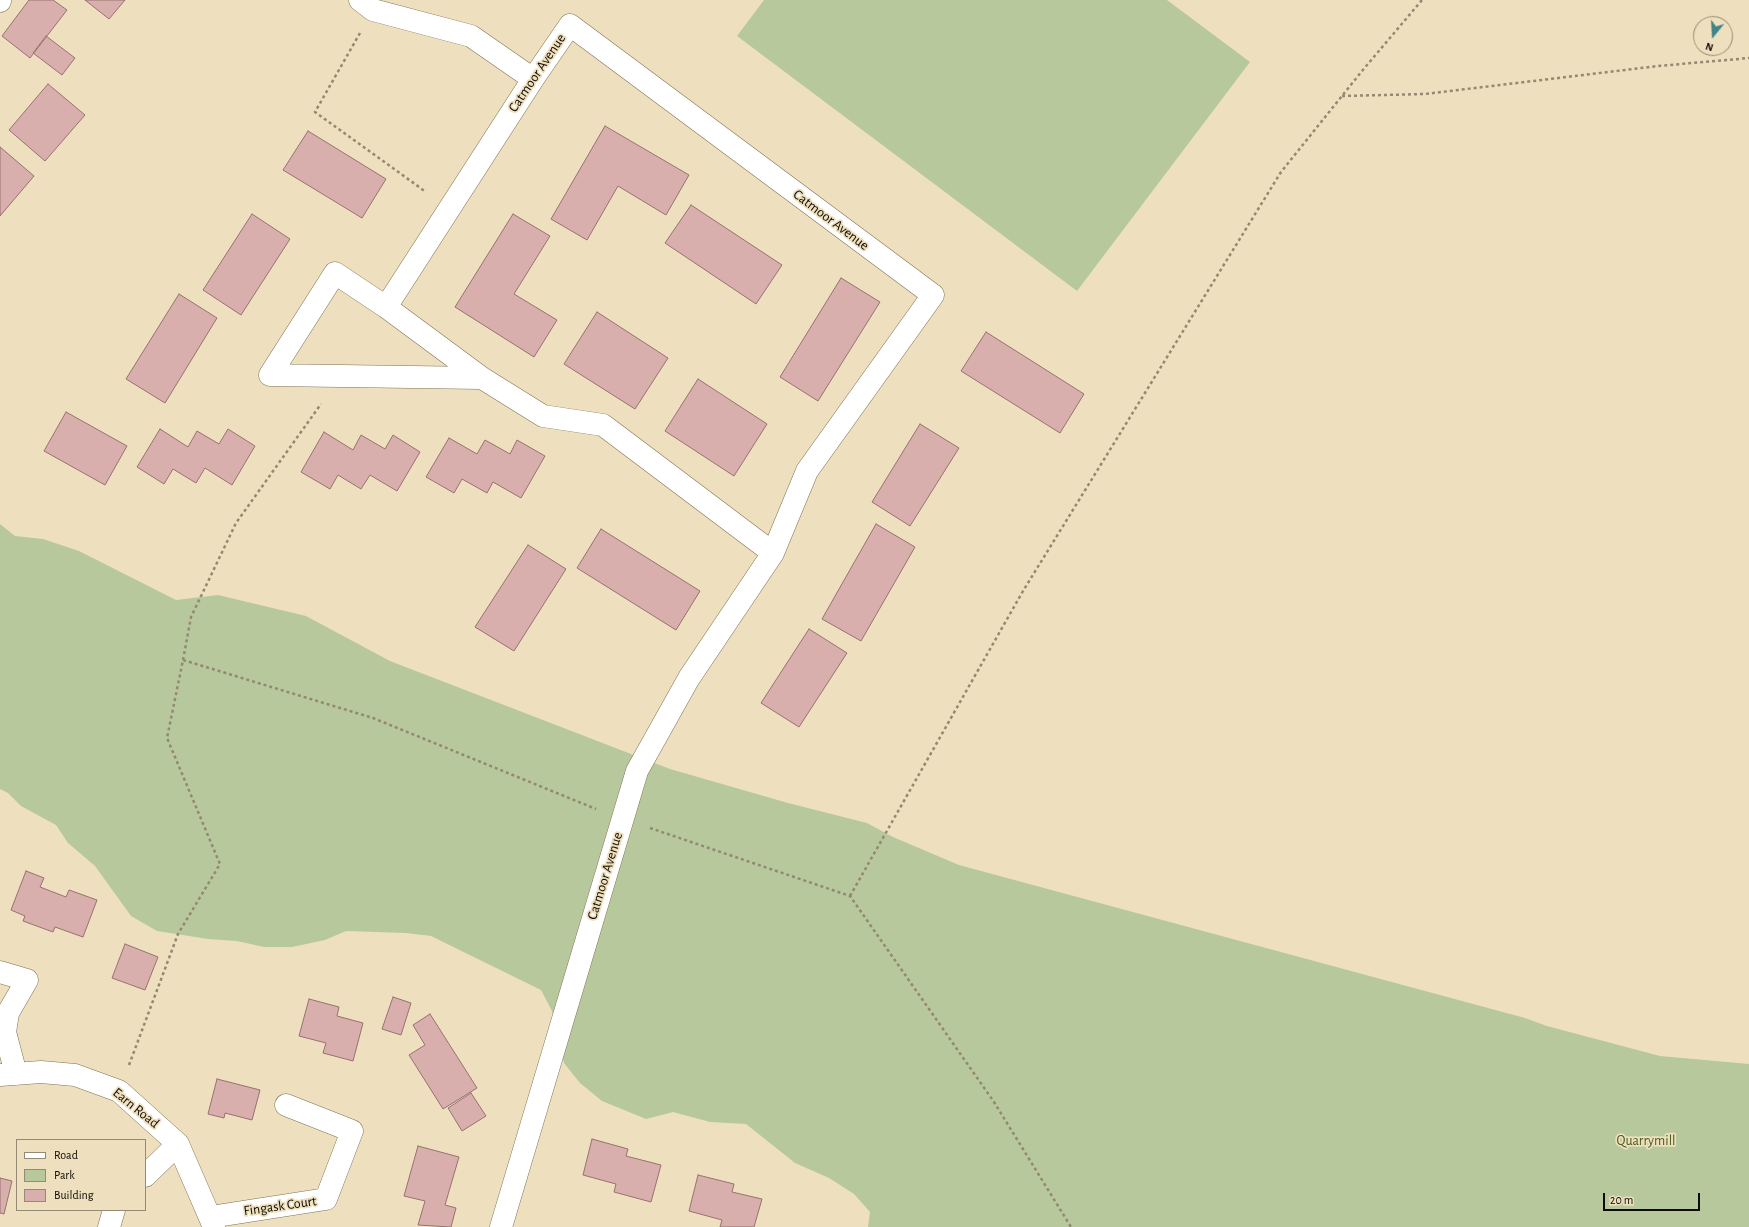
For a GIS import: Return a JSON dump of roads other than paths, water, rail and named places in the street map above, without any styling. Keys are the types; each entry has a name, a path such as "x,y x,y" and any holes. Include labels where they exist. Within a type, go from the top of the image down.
{"street":[{"path":"367,5 471,36 533,79"},
{"name":"Catmoor Avenue","path":"386,307 533,79 570,25 933,295 807,471 773,553 689,678 637,771 501,1227"},
{"path":"482,378 270,375 335,273 386,307 482,378 543,416 602,425 773,553"},
{"path":"0,972 27,980 8,1013 4,1032 8,1074"},
{"name":"Earn Road","path":"8,1074 42,1072 76,1075 119,1091 178,1144 212,1222"},
{"name":"Fingask Court","path":"212,1222 326,1199 352,1131 286,1105"},
{"path":"146,1175 178,1144"},
{"path":"110,1227 114,1211"}],"park label":[{"name":"Quarrymill","path":"1646,1141"}]}
